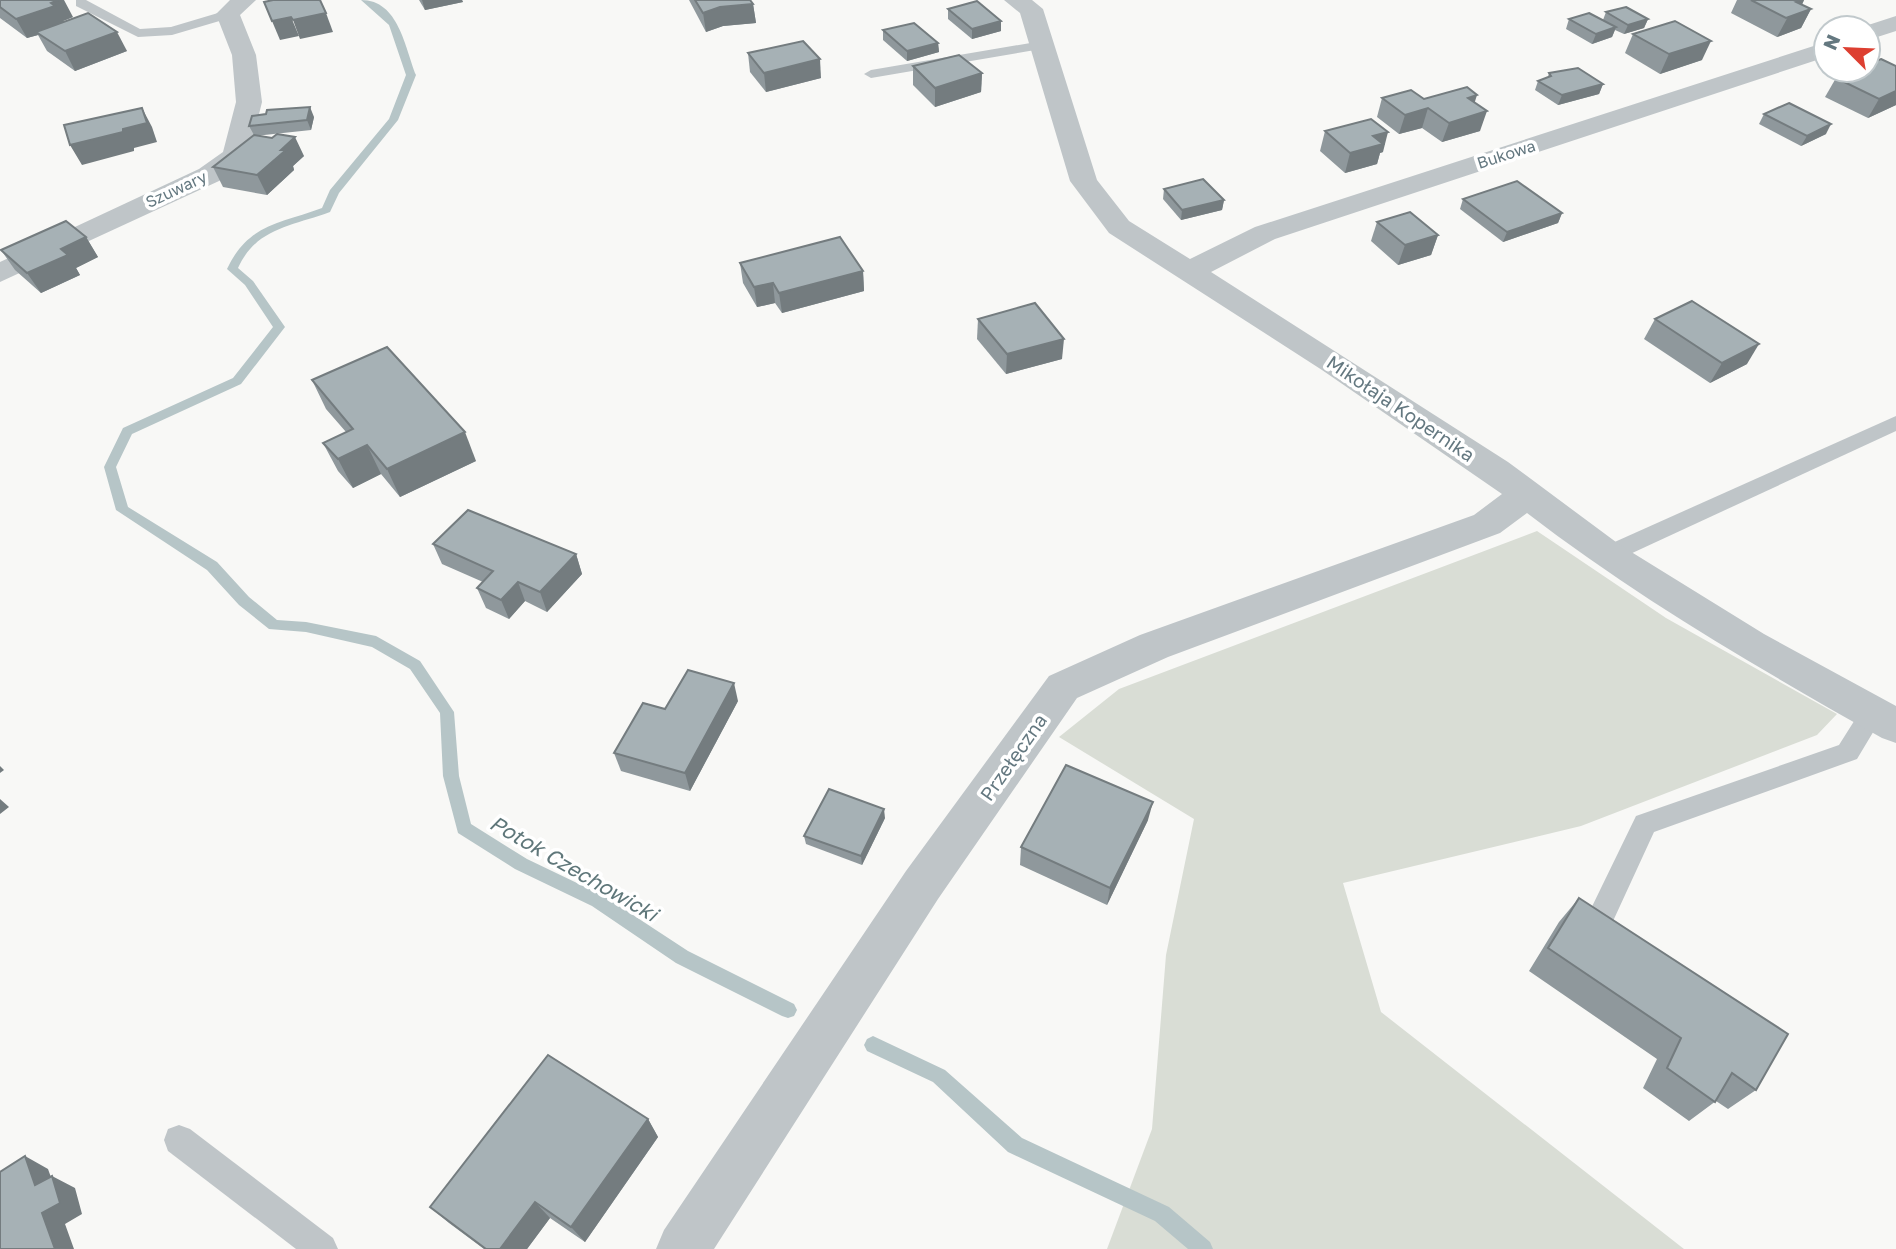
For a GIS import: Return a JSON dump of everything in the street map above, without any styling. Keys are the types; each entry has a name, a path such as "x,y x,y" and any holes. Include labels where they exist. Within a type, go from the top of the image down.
{"street":[{"name":"Mikołaja Kopernika","path":"1016,0 1031,9 1084,181 1119,227 1528,493 1607,555 1750,645 1884,720"},
{"name":"Szuwary","path":"0,273 209,175 236,155 249,102 236,7"},
{"name":"Bukowa","path":"1190,271 1265,233 1812,54"},
{"name":"Przełęczna","path":"683,1249 922,885 1063,687 1154,646 1487,524 1528,493"}],"lane":[{"path":"81,3 138,33 172,31 236,7"},
{"path":"872,74 1042,45"},
{"path":"1607,555 1896,422"},
{"path":"1598,923 1645,824 1848,752 1884,720"},
{"path":"178,1140 322,1249"}],"shaded area":[{"path":"1537,531 1666,618 1837,714 1817,735 1581,826 1343,883 1381,1012 1684,1249 1107,1249 1152,1129 1166,955 1194,819 1059,737 1119,689"}],"building":[{"path":"0,0 58,0 51,3 55,6 16,19 0,7"},
{"path":"320,0 326,13 272,21 264,2"},
{"path":"695,0 750,0 753,4 720,7 703,13"},
{"path":"1751,0 1802,0 1796,2 1811,9 1786,18"},
{"path":"977,1 1001,21 972,29 948,9"},
{"path":"1626,7 1648,19 1628,25 1606,12"},
{"path":"88,13 117,32 65,51 36,32"},
{"path":"1589,13 1616,27 1596,34 1569,19"},
{"path":"1675,21 1711,41 1669,54 1633,34"},
{"path":"914,23 938,43 907,51 883,30"},
{"path":"803,41 820,59 764,73 748,53"},
{"path":"959,55 982,73 935,88 913,66"},
{"path":"1882,59 1896,66 1896,91 1879,99 1848,84 1882,84"},
{"path":"1578,68 1603,84 1562,95 1538,81 1551,76 1549,73"},
{"path":"1467,87 1477,95 1468,98 1487,111 1449,123 1428,108 1405,115 1382,98 1411,90 1424,99"},
{"path":"1789,103 1831,124 1807,136 1764,114"},
{"path":"310,107 307,120 249,126 252,116 266,114 267,110"},
{"path":"142,108 147,123 70,145 64,125"},
{"path":"1371,119 1388,132 1373,136 1383,144 1350,153 1325,131"},
{"path":"277,134 295,137 281,150 286,150 257,175 213,167 254,135 272,138"},
{"path":"1203,179 1224,200 1182,210 1164,189"},
{"path":"1517,181 1562,213 1507,232 1463,199"},
{"path":"1410,212 1438,235 1405,245 1377,222"},
{"path":"66,221 86,237 61,249 68,255 27,273 1,250"},
{"path":"840,237 863,271 779,293 773,283 754,287 740,263"},
{"path":"1692,301 1759,344 1722,363 1655,319"},
{"path":"1035,303 1064,339 1007,354 978,319"},
{"path":"387,347 465,432 387,469 367,445 338,459 323,443 353,429 312,380"},
{"path":"468,510 576,554 540,592 518,582 501,600 477,588 493,571 433,544"},
{"path":"688,670 734,683 685,773 614,753 643,703 665,709"},
{"path":"1066,765 1153,802 1110,888 1021,847"},
{"path":"829,789 884,809 861,856 804,836"},
{"path":"1579,898 1788,1034 1756,1090 1732,1073 1715,1102 1667,1068 1681,1038 1548,948"},
{"path":"548,1055 648,1119 571,1227 535,1202 500,1249 486,1249 430,1207"},
{"path":"25,1156 35,1185 52,1176 60,1203 42,1213 55,1249 0,1249 0,1172"}],"waterway":[{"name":"Potok Czechowicki","path":"365,0 394,24 411,75 393,120 334,192 326,210 269,230 249,241 242,249 232,269 249,283 279,327 237,381 127,431 110,467 122,510 212,566 244,601 274,625 306,627 376,642 415,665 447,712 451,776 464,828 521,864 598,901 682,957 788,1010"},
{"name":"Potok Czechowicki","path":"873,1045 939,1076 1015,1145 1162,1214 1203,1249"}]}
